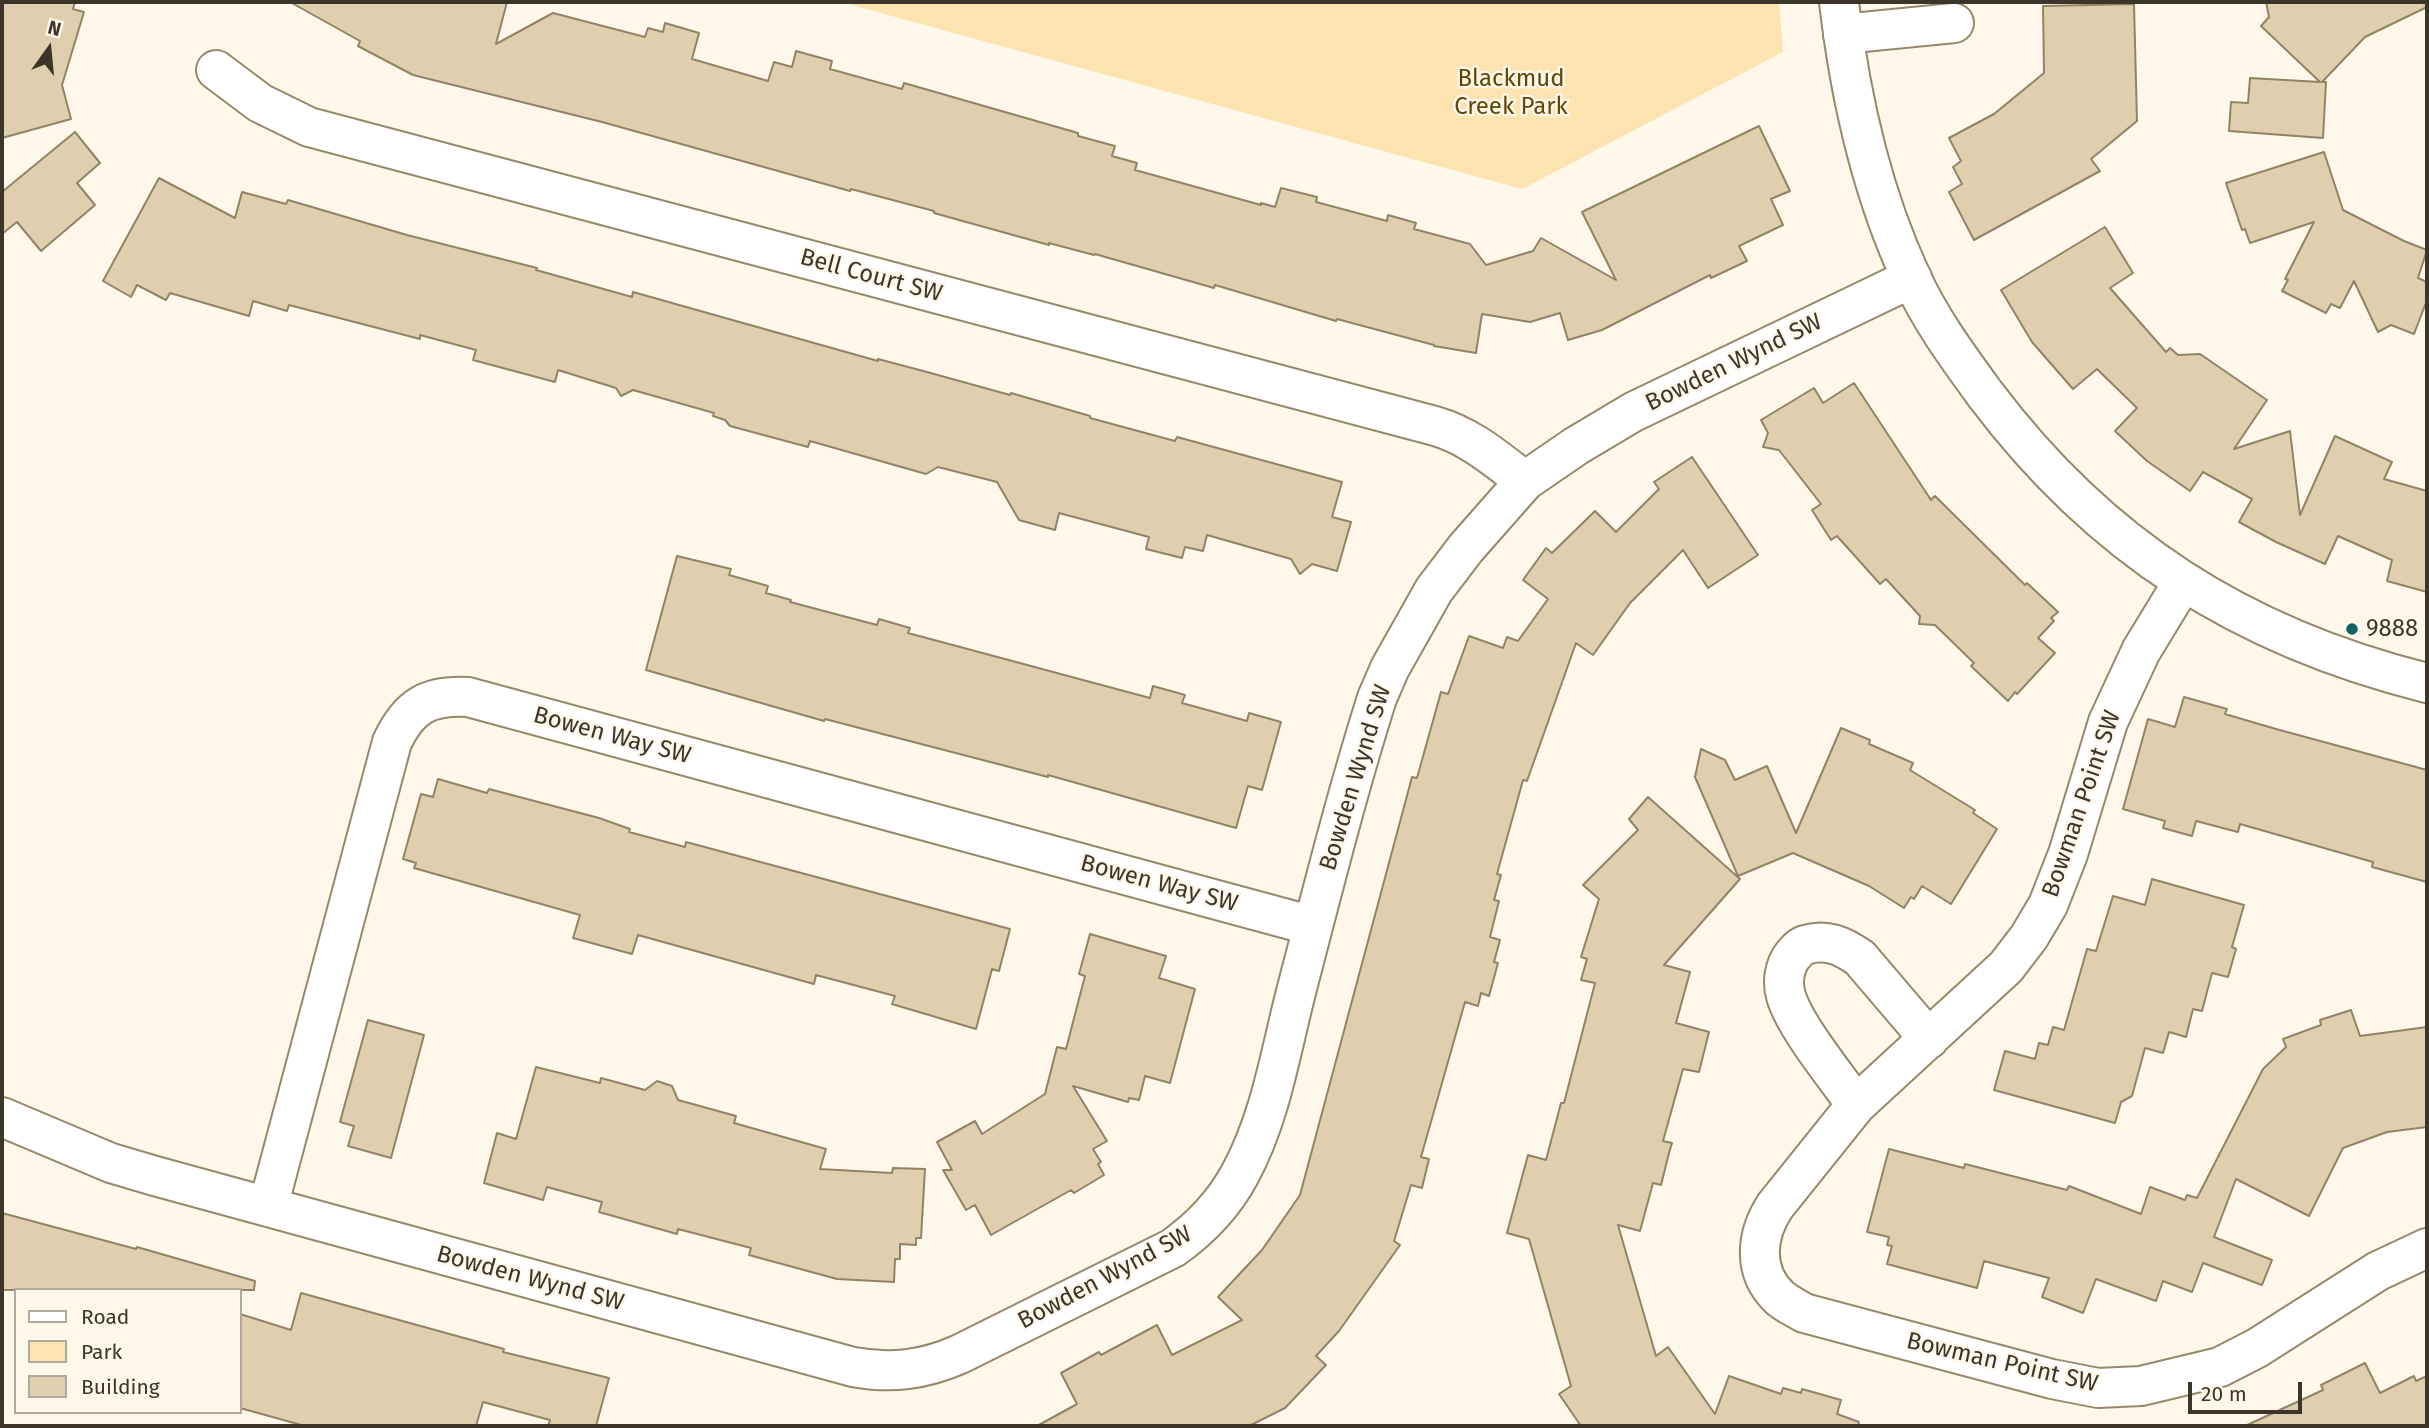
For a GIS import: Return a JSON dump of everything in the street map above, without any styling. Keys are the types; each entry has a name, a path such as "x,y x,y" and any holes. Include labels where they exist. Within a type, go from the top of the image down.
{"street":[{"path":"1954,23 1841,18 1862,134 1877,188 1912,278 1963,365 2011,428 2056,478 2110,528 2183,582 2250,620 2297,641 2347,660 2427,683"},
{"name":"Bell Court SW","path":"216,69 260,103 309,127 1456,432 1474,442 1525,481"},
{"name":"Bowden Wynd SW","path":"2,1117 111,1163 853,1367 893,1371 938,1364 1173,1248 1194,1234 1208,1220 1240,1175 1257,1137 1365,738 1390,668 1434,590 1466,548 1525,481 1633,412 1912,278"},
{"name":"Bowman Point SW","path":"2183,582 2141,651 2108,722 2068,854 2048,905 2029,936 2006,967 1856,1105 1764,1223 1759,1242 1761,1262 1779,1297 1804,1313 2052,1379 2098,1388 2141,1386 2220,1367 2257,1348 2378,1271 2427,1248"},
{"name":"Bowen Way SW","path":"268,1207 392,742 410,713 438,698 468,697 1314,926"},
{"path":"1856,1105 1795,1017 1786,995 1784,976 1789,961 1800,947 1816,941 1829,942 1853,953 1929,1039"}],"green space":[{"name":"Blackmud Creek Park","path":"841,2 1779,2 1783,52 1522,189"}],"building":[{"path":"2,2 75,2 73,9 84,12 62,85 71,119 2,138"},
{"path":"290,2 507,2 496,44 553,13 645,37 648,28 663,32 665,23 699,33 692,59 768,81 774,62 792,67 796,51 832,61 830,69 902,89 904,83 1078,133 1078,136 1115,146 1112,156 1137,163 1135,170 1261,205 1275,207 1281,188 1317,197 1316,202 1387,221 1388,215 1416,223 1414,229 1470,244 1486,265 1533,251 1541,238 1616,280 1582,212 1759,126 1790,191 1771,199 1783,225 1739,246 1747,261 1711,278 1710,275 1602,330 1568,340 1560,313 1530,322 1482,314 1476,353 1434,346 1337,319 1336,321 1215,285 1214,288 1095,254 1049,245 934,211 851,189 850,191 602,122 413,75 358,46 360,41"},
{"path":"2266,2 2427,2 2427,7 2365,37 2322,82 2326,82 2323,138 2229,131 2231,102 2248,103 2250,78 2320,82 2261,26 2269,17"},
{"path":"2134,4 2137,121 2091,159 2100,171 1974,240 1949,192 1962,184 1953,167 1961,161 1949,138 1994,114 2044,73 2043,6"},
{"path":"75,132 100,163 77,183 95,205 41,251 17,222 2,234 2,192"},
{"path":"2324,152 2343,210 2427,250 2418,278 2427,282 2427,300 2414,334 2391,325 2378,332 2354,281 2340,308 2331,304 2326,313 2282,291 2288,280 2285,279 2314,222 2250,243 2245,229 2242,230 2226,183"},
{"path":"159,178 235,218 242,192 286,204 288,200 407,235 537,268 536,270 632,297 633,292 878,361 1010,395 1011,393 1175,441 1177,437 1342,482 1332,517 1351,522 1337,571 1312,564 1300,574 1291,559 1207,535 1203,551 1185,547 1182,558 1146,549 1149,537 1059,513 1055,530 1019,520 997,482 938,467 926,474 810,441 808,447 730,426 725,420 713,416 714,413 633,390 621,396 616,388 558,370 555,382 473,360 476,350 420,335 420,339 289,305 287,311 253,301 249,316 170,293 166,300 137,285 131,297 103,281"},
{"path":"2105,227 2133,273 2110,288 2166,352 2170,348 2178,355 2200,354 2267,400 2234,449 2290,431 2300,515 2335,436 2392,462 2384,479 2427,491 2427,592 2387,581 2392,560 2338,536 2325,564 2239,522 2252,499 2203,472 2190,491 2147,461 2115,431 2137,408 2097,369 2073,389 2032,342 2001,290"},
{"path":"1854,383 1931,500 1935,496 2025,585 2027,583 2058,612 2051,618 2054,621 2038,638 2055,653 2008,701 1971,666 1974,663 1935,625 1919,624 1920,616 1886,579 1880,584 1837,536 1831,540 1812,510 1821,504 1779,450 1763,447 1768,433 1761,420 1814,388 1823,403"},
{"path":"1692,457 1758,555 1708,588 1683,550 1630,603 1593,655 1576,643 1527,781 1523,780 1497,874 1501,875 1494,900 1499,901 1490,937 1500,940 1494,962 1498,963 1489,996 1481,993 1478,1006 1465,1002 1421,1157 1429,1159 1422,1188 1411,1185 1394,1241 1400,1245 1339,1331 1316,1356 1326,1365 1285,1408 1249,1426 1037,1426 1077,1404 1061,1373 1099,1352 1101,1355 1157,1325 1172,1355 1242,1320 1218,1297 1262,1250 1300,1195 1412,777 1417,778 1441,692 1448,694 1469,636 1503,648 1507,637 1518,641 1548,599 1523,580 1546,548 1552,553 1595,511 1616,532 1659,489 1654,482"},
{"path":"677,556 731,569 729,575 768,586 766,593 791,600 790,602 877,625 879,619 910,628 908,633 1150,698 1153,686 1185,695 1182,703 1247,721 1249,713 1281,722 1262,790 1248,786 1236,828 1048,775 825,719 824,721 646,670"},
{"path":"2184,697 2227,709 2225,714 2427,770 2427,882 2372,867 2373,862 2240,824 2238,832 2196,821 2192,836 2163,828 2165,821 2123,809 2148,719 2175,727"},
{"path":"1841,728 1870,740 1869,744 1913,763 1910,770 1975,810 1973,813 1997,829 1951,904 1922,886 1904,908 1869,886 1793,853 1738,876 1695,777 1701,749 1725,760 1735,780 1767,766 1796,833"},
{"path":"438,779 487,793 489,789 599,818 630,829 629,832 685,847 686,842 1010,929 999,971 992,969 976,1029 892,1004 895,996 816,975 814,984 638,935 632,954 573,938 580,915 414,868 416,863 403,859 421,794 433,797"},
{"path":"1648,797 1740,879 1664,965 1690,972 1676,1023 1709,1032 1699,1072 1683,1069 1663,1141 1672,1143 1661,1185 1653,1183 1640,1231 1618,1225 1656,1356 1668,1347 1715,1414 1729,1376 1781,1394 1783,1388 1801,1393 1802,1389 1841,1400 1837,1414 1859,1422 1858,1426 1581,1426 1559,1394 1571,1386 1529,1239 1507,1233 1528,1155 1546,1160 1561,1103 1564,1103 1595,983 1581,980 1587,959 1581,957 1599,899 1583,885 1638,830 1629,819"},
{"path":"2152,879 2244,905 2232,947 2236,949 2228,977 2212,973 2202,1011 2193,1009 2186,1037 2169,1032 2163,1053 2145,1048 2132,1096 2121,1102 2115,1123 1994,1090 2005,1051 2035,1059 2039,1043 2048,1045 2053,1027 2064,1030 2087,949 2096,951 2113,896 2145,905"},
{"path":"1090,934 1166,956 1159,978 1195,989 1170,1083 1145,1076 1139,1100 1129,1098 1128,1102 1073,1086 1107,1141 1093,1149 1101,1162 1098,1164 1104,1175 1074,1193 1071,1190 991,1235 975,1205 966,1210 943,1170 952,1170 937,1142 975,1121 982,1134 1045,1094 1057,1047 1066,1049 1085,976 1079,974"},
{"path":"2351,1010 2360,1036 2427,1027 2427,1127 2387,1132 2343,1148 2309,1216 2236,1179 2214,1237 2272,1260 2262,1285 2203,1263 2192,1292 2163,1281 2156,1301 2096,1279 2083,1313 2042,1297 2049,1278 1984,1261 1977,1288 1887,1264 1892,1246 1887,1245 1889,1237 1867,1232 1889,1149 1964,1168 1965,1164 2067,1190 2069,1186 2141,1214 2150,1187 2185,1200 2187,1195 2197,1198 2263,1069 2286,1047 2283,1039 2321,1025 2320,1020"},
{"path":"368,1020 424,1035 391,1158 348,1146 354,1126 340,1122"},
{"path":"536,1067 600,1083 601,1078 645,1090 657,1081 672,1086 678,1100 736,1116 734,1123 826,1149 820,1169 892,1173 893,1168 925,1169 921,1238 916,1238 916,1245 900,1244 900,1259 895,1259 894,1282 837,1279 749,1255 751,1248 678,1229 677,1234 599,1212 602,1202 547,1187 543,1200 484,1183 497,1133 516,1139"},
{"path":"2,1213 136,1249 137,1247 255,1281 254,1290 2,1290"},
{"path":"301,1293 504,1349 503,1352 609,1378 596,1426 548,1426 550,1420 483,1402 476,1426 305,1426 242,1409 242,1315 291,1330"},
{"path":"2365,1363 2380,1393 2414,1376 2416,1381 2427,1376 2427,1426 2245,1426 2323,1390 2321,1385"}],"place":[{"name":"9888","path":"2352,629"}]}
